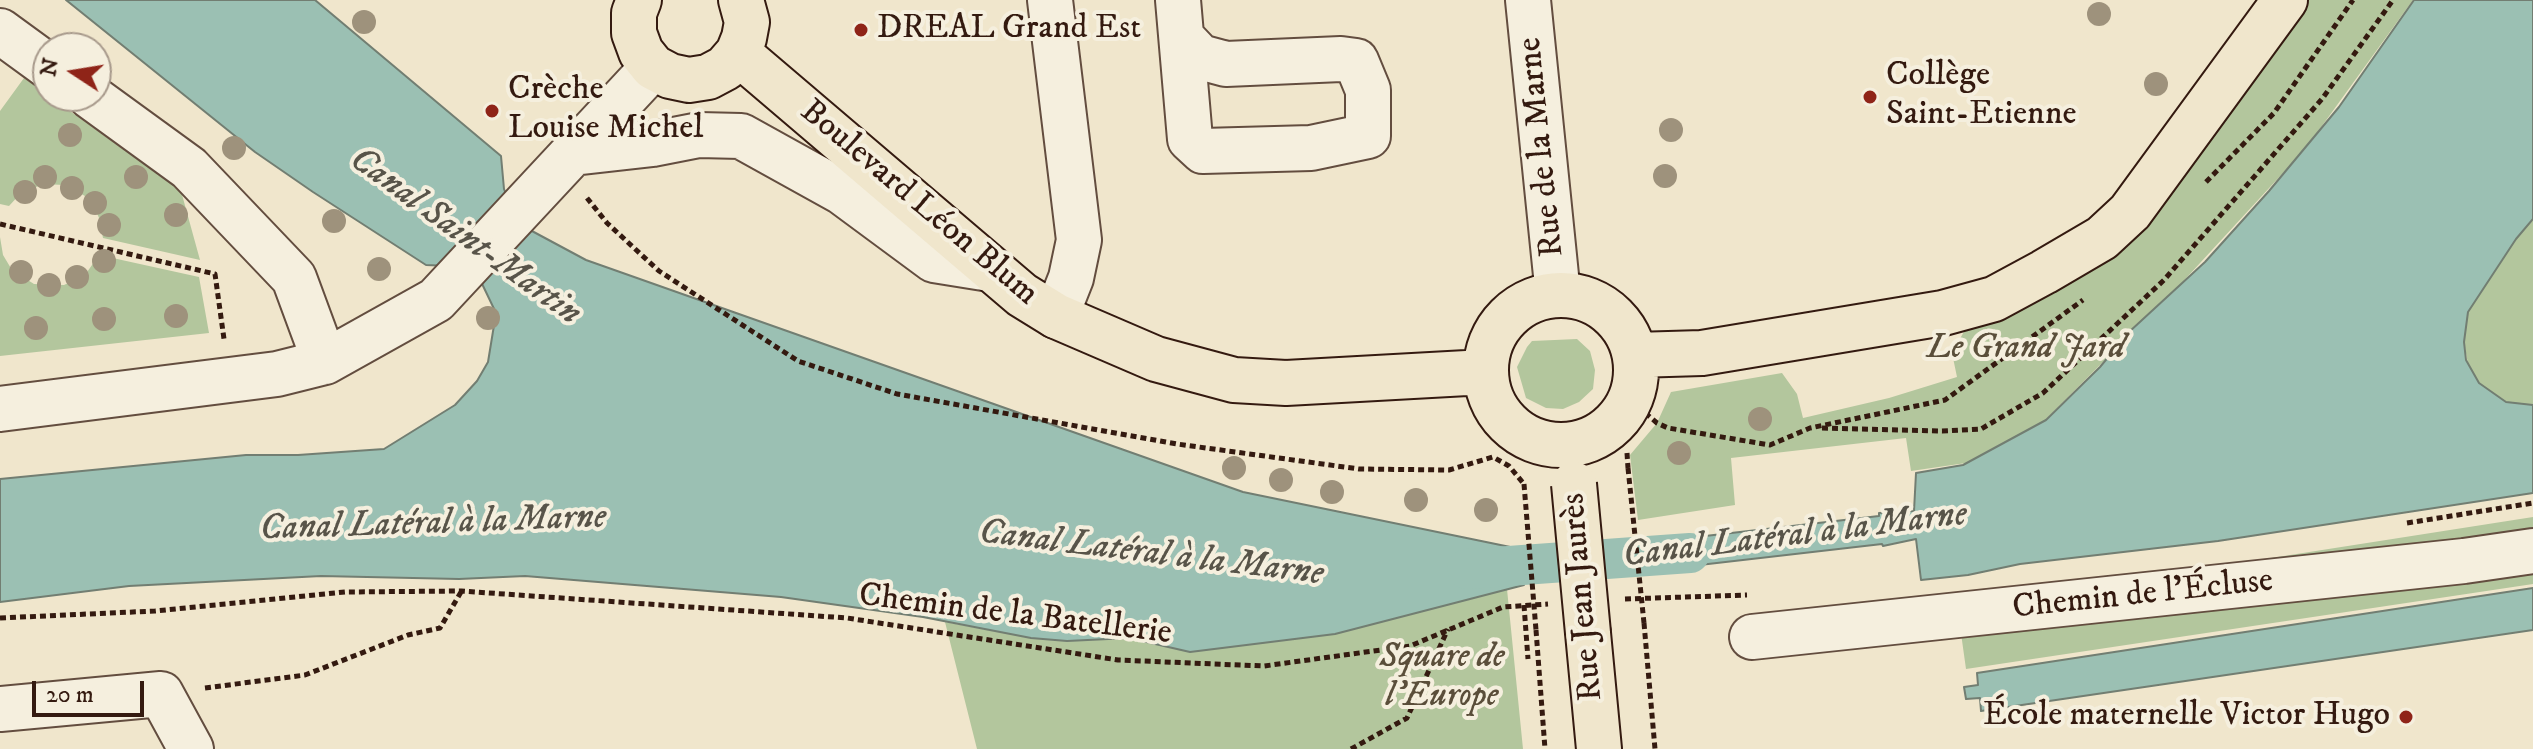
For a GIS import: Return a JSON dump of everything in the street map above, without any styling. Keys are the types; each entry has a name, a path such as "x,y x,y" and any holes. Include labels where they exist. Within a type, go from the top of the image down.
{"main road":[{"path":"639,0 634,13 634,33 641,52 653,67 670,76 689,80 708,77 725,68 738,53 747,22 741,0"},
{"path":"1635,355 1702,353 1943,313 1994,299 2044,272 2102,238 2130,212 2285,0"},
{"name":"Boulevard Léon Blum","path":"738,53 1022,295 1056,316 1156,359 1234,380 1286,383 1485,372"},
{"path":"1558,295 1580,297 1599,305 1615,318 1628,335 1635,355 1636,378 1630,400 1620,417 1597,436 1571,465 1544,445 1511,427 1489,396 1485,372 1488,348 1498,327 1515,310 1535,299 1558,295"},
{"name":"Rue Jean Jaurès","path":"1571,465 1599,749"}],"street":[{"path":"1050,0 1079,240 1071,278 1056,316"},
{"name":"Rue de la Marne","path":"1528,0 1558,295"},
{"path":"0,31 32,54"},
{"path":"0,409 277,374 325,362 436,300 653,67"},
{"path":"112,112 189,168 294,278 325,362"},
{"path":"561,165 699,135 741,136 842,192 934,260 990,269"},
{"name":"Chemin de l'Écluse","path":"1752,637 2533,551"},
{"path":"0,709 161,694 191,749"}],"path":[{"path":"1810,428 1981,429 2043,393 2174,268 2322,99 2393,0"},
{"path":"561,165 607,223 659,271 798,361 897,394 1177,444 1359,469 1449,470 1493,457 1509,466 1524,484 1545,749"},
{"path":"0,224 215,274 229,380"},
{"path":"1627,453 1655,749"},
{"path":"161,694 305,675 408,635 440,628 461,591"},
{"name":"Chemin de la Batellerie","path":"0,618 155,611 345,592 461,591 847,618 1133,661 1264,666 1410,646 1503,607 1555,603"},
{"path":"1619,599 1698,594"},
{"path":"1524,605 1528,659"},
{"path":"1351,749 1407,718 1448,629"}],"green space":[{"name":"Le Grand Jard","path":"2285,0 2413,0 2306,148 2177,288 2042,423 1966,463 1911,471 1906,438 1731,458 1735,505 1638,520 1630,455 1657,423 1671,392 1782,373 1797,394 1803,418 1889,398 1957,377 1952,353 1980,303 2057,265"},
{"path":"24,78 32,84 32,112 71,112 181,191 200,260 103,238 94,206 85,196 64,185 43,184 20,194 9,206 0,204 0,111"},
{"path":"2533,219 2533,405 2528,405 2506,402 2479,383 2468,364 2464,342 2468,312 2516,239"},
{"path":"0,237 3,255 12,270 34,284 64,285 85,275 99,255 199,277 209,333 0,356"},
{"path":"1577,339 1590,351 1595,370 1593,389 1579,402 1563,409 1546,408 1526,398 1517,367 1532,341"},
{"path":"2533,517 2533,546 2041,594"},
{"path":"2533,556 2533,584 1966,669 1959,619"},
{"name":"Square de l'Europe","path":"1507,589 1523,749 977,749 945,622 1031,638 1067,641 1129,638 1190,652 1335,634"}],"water":[{"name":"Canal Saint-Martin","path":"66,0 315,0 501,156 504,189 517,223 586,260 1243,492 1520,549 1524,585 1335,634 1190,652 1129,638 1067,641 1031,638 923,617 781,597 525,576 459,579 321,576 129,586 0,602 0,479 246,455 384,449 455,405 477,381 488,362 496,313 474,267 426,265 255,152 112,37 112,32 106,32"},
{"path":"2414,0 2533,0 2533,219 2516,239 2468,312 2464,342 2466,360 2479,383 2506,402 2533,405 2533,493 2218,541 2020,564 1968,575 1921,580 1916,539 1883,546 1656,570 1638,575 1634,540 1652,537 1653,542 1914,511 1916,473 1963,465 2046,420 2100,367 2129,332 2205,262 2269,191 2339,107"},
{"path":"2533,588 2533,630 1981,711 1980,698 1966,699 1964,687 1978,685 1977,673"}],"waterway":[{"name":"Canal Latéral à la Marne","path":"1467,569 1690,553"}],"place":[{"name":"DREAL Grand Est","path":"861,30"},
{"name":"Collège Saint-Etienne","path":"1870,97"},
{"name":"Crèche Louise Michel","path":"492,111"},
{"name":"École maternelle Victor Hugo","path":"2406,717"}]}
